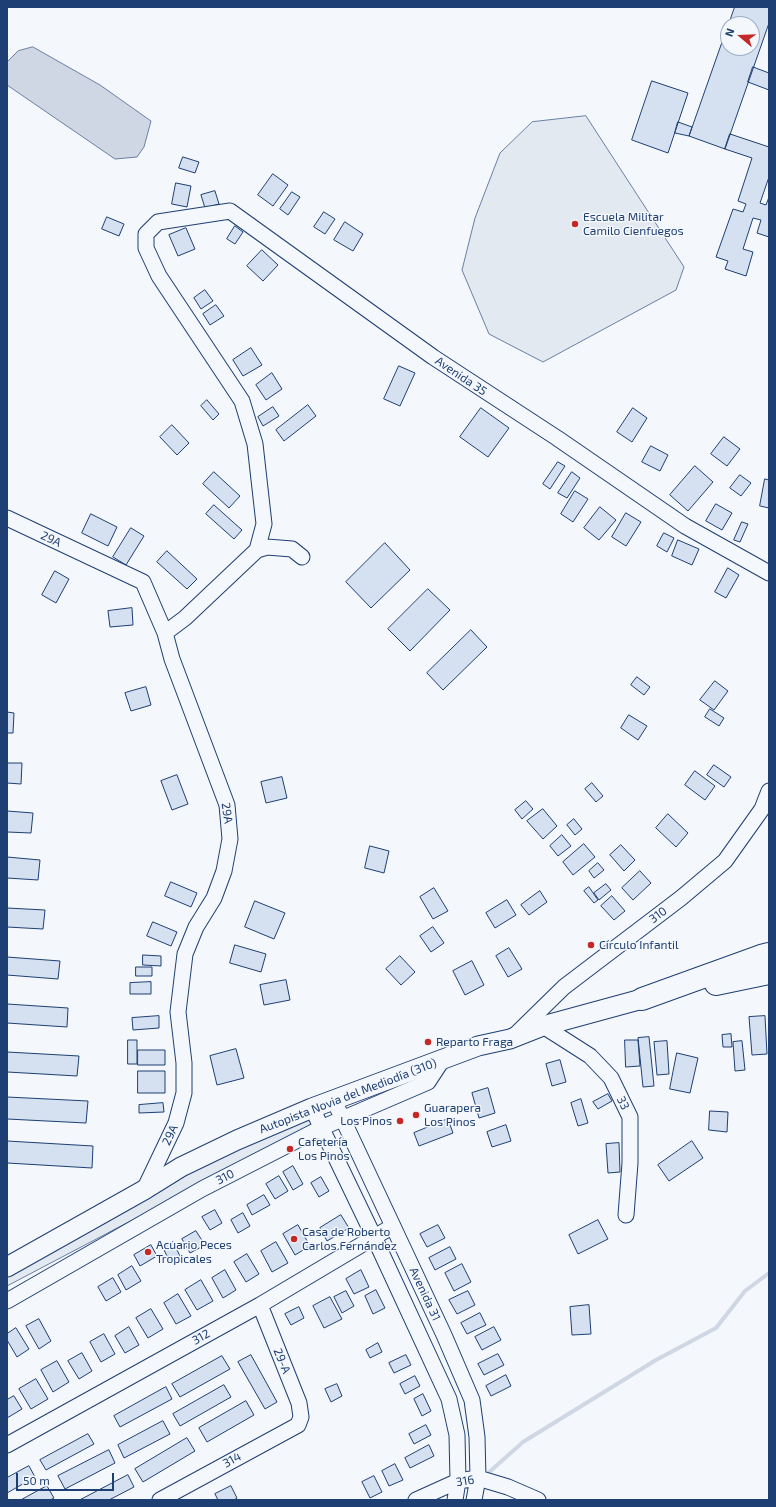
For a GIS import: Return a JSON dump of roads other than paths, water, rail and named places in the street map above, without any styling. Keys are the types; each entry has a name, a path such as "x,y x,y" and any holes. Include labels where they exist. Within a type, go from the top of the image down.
{"highway":[{"path":"642,999 769,954"},
{"path":"642,999 769,973"}],"main road":[{"name":"Autopista Novia del Mediodía (310)","path":"7,1268 188,1164 237,1140 312,1108 478,1046 510,1039 543,1026 642,999"}],"street":[{"name":"Avenida 35","path":"257,550 264,524 255,444 242,400 159,276 146,248 146,234 158,222 230,211 433,357 557,438 685,526 769,573"},
{"name":"29A","path":"7,518 143,582 165,633 175,666 227,805 230,839 224,871 214,898 196,927 185,954 178,1012 184,1063 184,1093 176,1123 144,1190"},
{"path":"165,633 185,618 257,550 267,547 292,549 302,557"},
{"name":"310","path":"510,1039 564,987 681,898 725,861 762,809 769,791"},
{"name":"33","path":"543,1026 590,1056 611,1078 630,1117 630,1163 626,1215"},
{"name":"310","path":"7,1302 202,1189 342,1118 428,1082 443,1059"},
{"name":"Avenida 31","path":"334,1099 444,1335 472,1400 477,1437 478,1478 474,1500"},
{"name":"Avenida 31","path":"312,1108 449,1399 457,1435 458,1481 455,1500"},
{"name":"312","path":"7,1445 260,1305 394,1226"},
{"name":"29-A","path":"260,1305 299,1404 301,1418"},
{"name":"314","path":"160,1500 298,1425 301,1418"},
{"name":"316","path":"416,1500 458,1481 478,1478 508,1487 538,1500"}],"waterway":[{"path":"487,1474 523,1442 656,1360 716,1328 745,1291 769,1273"}],"place":[{"name":"Escuela Militar Camilo Cienfuegos","path":"575,224"},
{"name":"Círculo Infantil","path":"591,945"},
{"name":"Reparto Fraga","path":"428,1042"},
{"name":"Guarapera Los Pinos","path":"416,1115"},
{"name":"Los Pinos","path":"400,1121"},
{"name":"Cafetería Los Pinos","path":"290,1149"},
{"name":"Casa de Roberto Carlos Fernández","path":"294,1239"},
{"name":"Acuario Peces Tropicales","path":"148,1252"}]}
